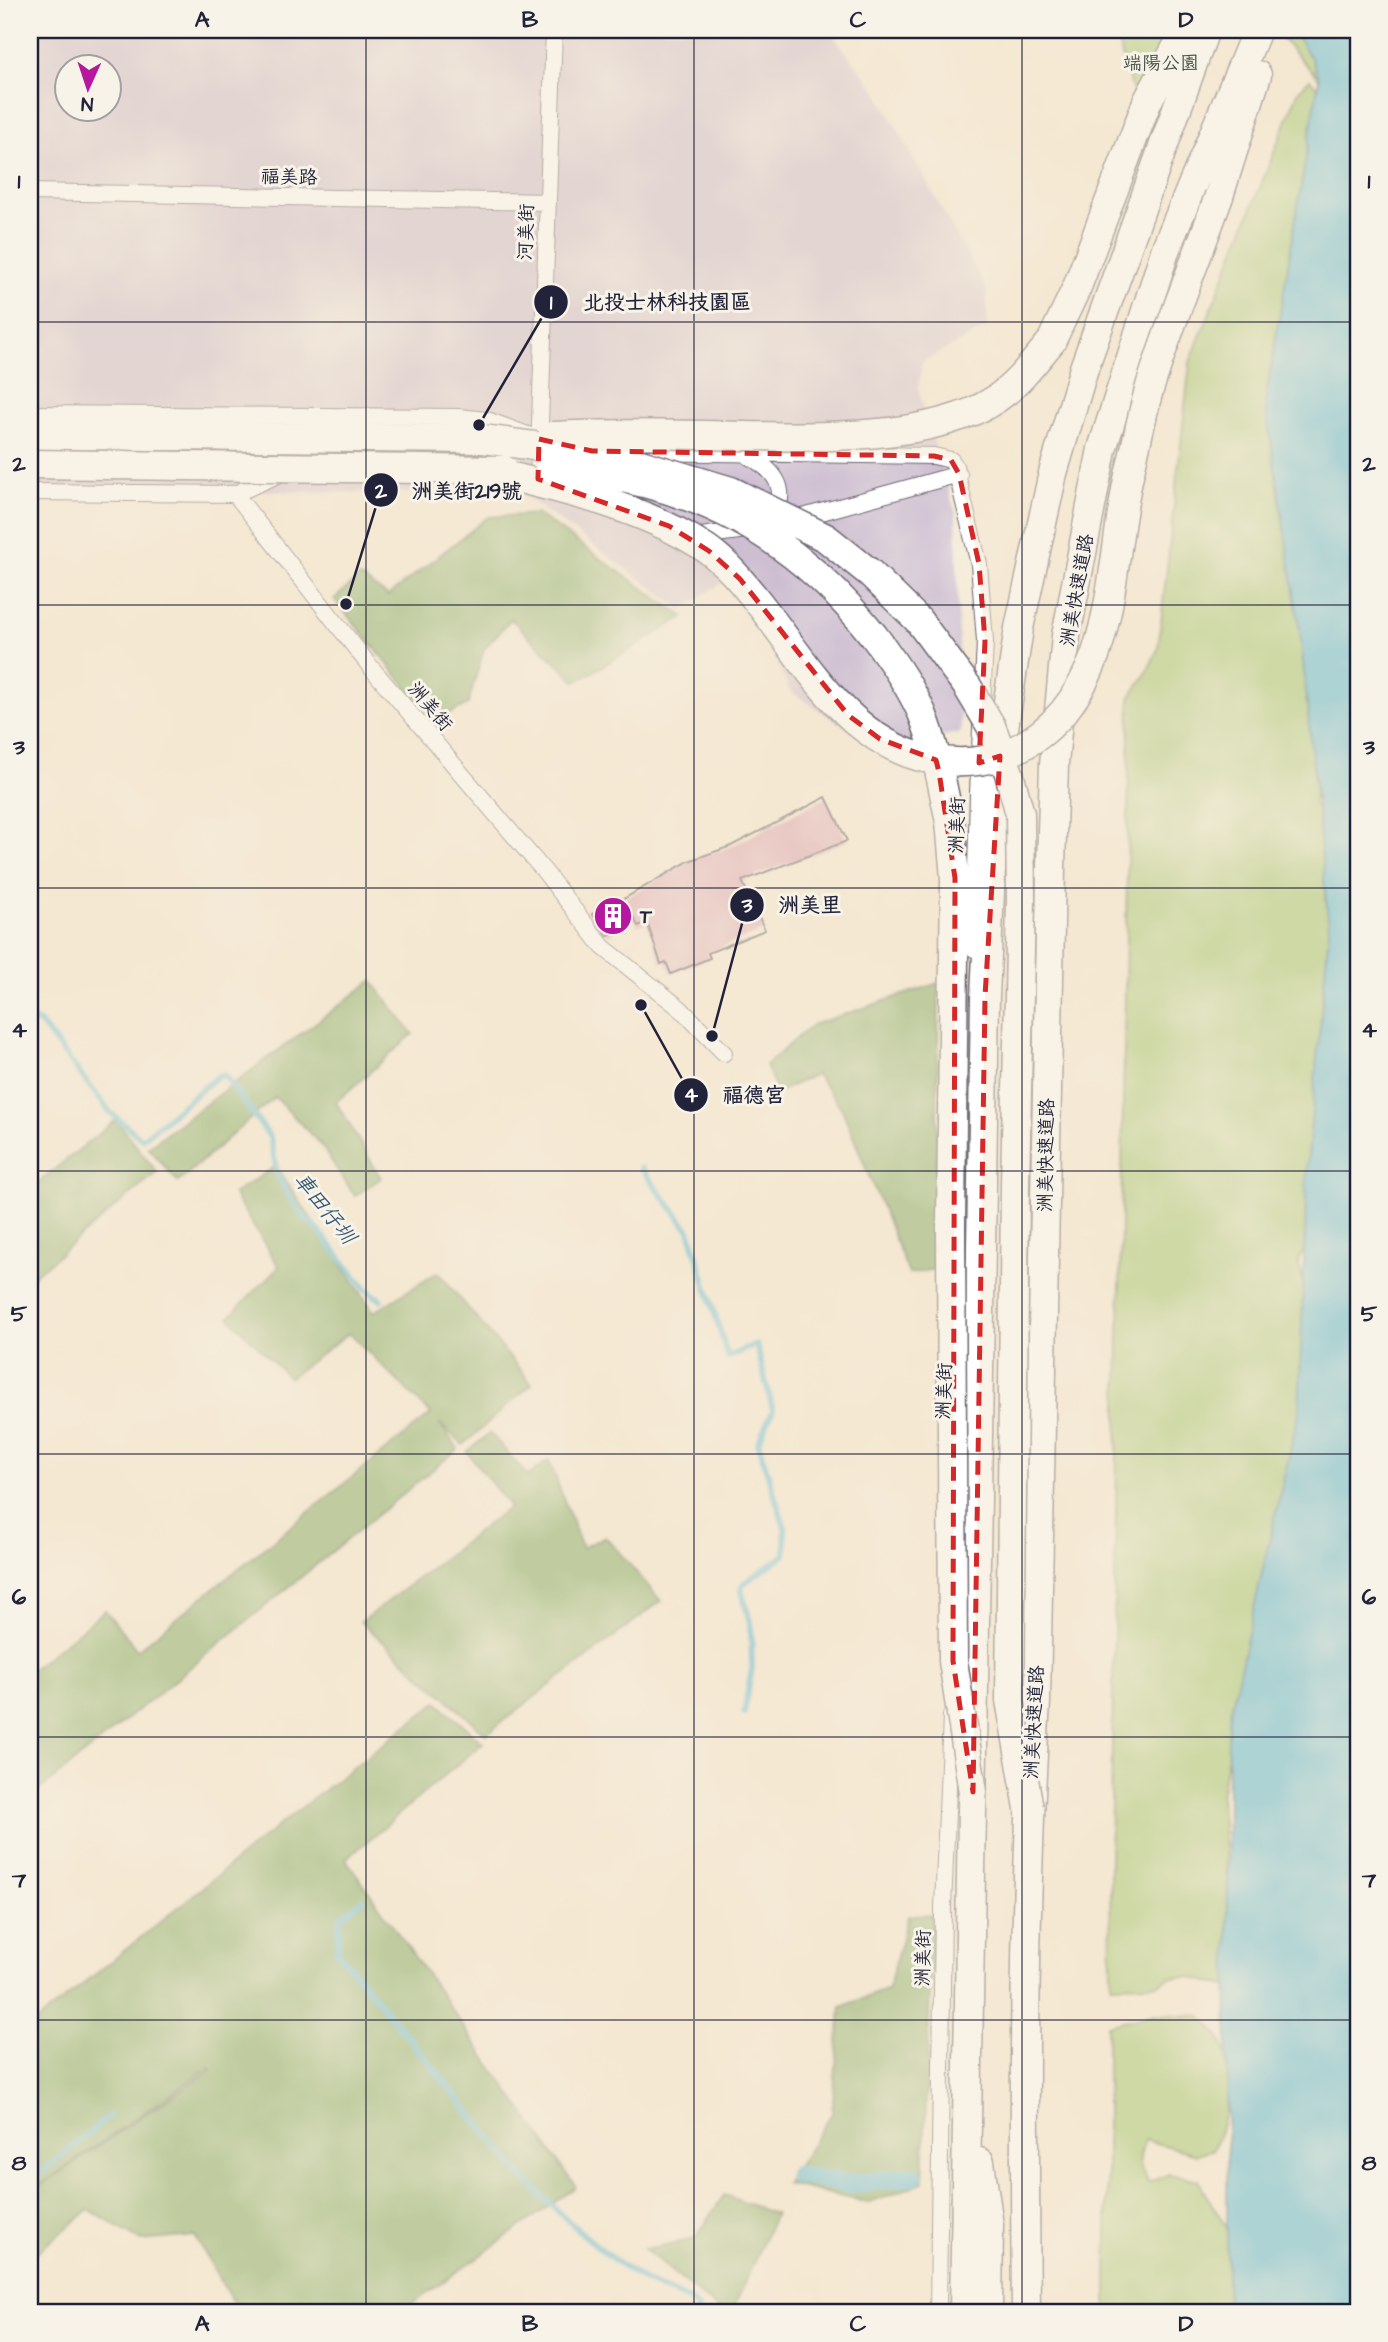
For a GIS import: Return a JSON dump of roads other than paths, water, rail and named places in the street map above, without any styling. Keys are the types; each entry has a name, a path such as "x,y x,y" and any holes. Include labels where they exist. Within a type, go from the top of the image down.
{"highway":[{"path":"30,435 483,439 614,433 801,437 920,427 963,415 995,399 1023,376 1051,342 1077,287 1147,102 1186,30"},
{"path":"964,2312 985,1009 995,788 1019,628 1053,473 1084,368 1205,30"},
{"name":"洲美快速道路","path":"1026,2312 1024,2151 1029,1808 1036,1702 1051,867 1054,764 1066,636 1102,449 1166,248 1258,30"},
{"path":"484,470 576,492 621,508 669,526 709,551 740,579 848,715 880,738 912,755 954,763 988,760 1017,749 1047,730 1074,699 1096,653 1106,610 1123,500 1149,391 1219,196 1271,30"},
{"path":"483,439 617,457 731,491 826,538 870,573 918,620 967,685 991,726 1009,773 1020,814 1010,1700 1029,1808"},
{"path":"30,464 534,469 621,478 678,494 732,516 777,541 813,570 859,617 893,660 922,713 939,772 950,821 955,878 951,1228 953,1661 973,1792"},
{"path":"968,2066 989,2225 988,2312"},
{"path":"1005,2312 1024,2151"}],"street":[{"name":"河美街","path":"537,479 554,30"},
{"name":"福美路","path":"30,192 547,202"},
{"path":"30,414 458,417 487,420 564,447 592,452 934,456 951,460 959,474 764,527 700,537 668,536 639,529 614,519 569,493 537,479 498,467 419,456 325,460 274,476 235,495 30,492"},
{"path":"745,454 763,463 774,473 780,486 780,502 775,517 764,527"},
{"name":"洲美街","path":"938,2312 943,1908 968,1292 974,945 985,641 979,564 959,474"},
{"name":"洲美街","path":"235,495 369,665 544,871 603,947 681,1009 724,1053"}],"water":[{"path":"1293,30 1358,30 1358,2312 1227,2312 1228,1721 1299,1412 1307,1166 1329,930 1300,631 1265,403 1319,79 1311,58"}],"waterway":[{"name":"車田仔圳","path":"30,1018 41,1024 110,1112 142,1139 219,1075 225,1076 270,1137 278,1177 299,1211 365,1288 381,1300"},
{"path":"641,1168 689,1230 728,1357 756,1344 773,1410 758,1443 785,1528 785,1555 744,1583 741,1588 751,1626 752,1668 744,1713"},
{"path":"363,1900 340,1918 337,1951 522,2176 597,2246 646,2281 687,2299 698,2309 696,2312"},
{"path":"30,2182 109,2116"},
{"path":"797,2175 849,2184 914,2176"}],"place":[{"name":"北投士林科技園區","path":"479,425"},
{"name":"洲美街219號","path":"346,604"},
{"name":"T","path":"613,916"},
{"name":"福德宮","path":"641,1005"},
{"name":"洲美里","path":"712,1036"}],"park label":[{"name":"端陽公園","path":"1161,62"}]}
